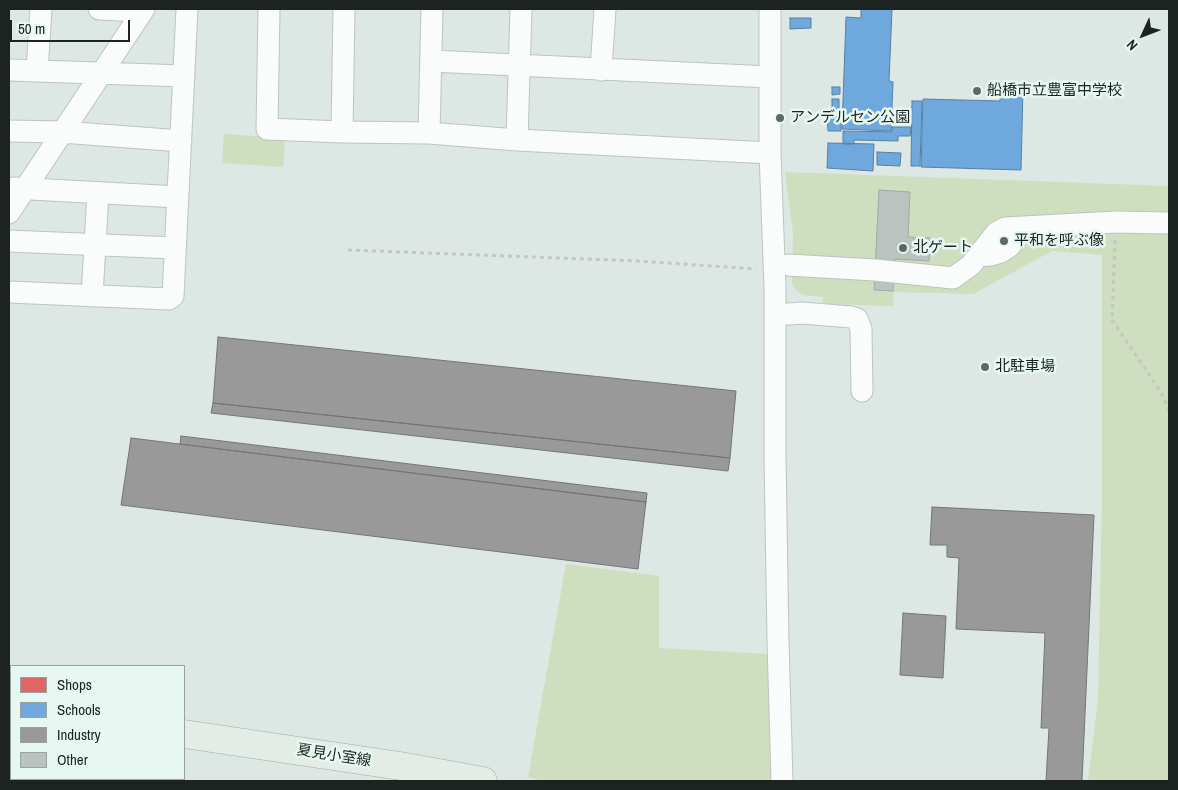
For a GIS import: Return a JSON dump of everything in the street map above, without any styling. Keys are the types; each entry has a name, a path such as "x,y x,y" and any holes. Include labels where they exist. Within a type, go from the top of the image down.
{"main road":[{"name":"夏見小室線","path":"185,734 409,767 483,781"}],"street":[{"path":"37,71 41,9"},
{"path":"99,9 143,10"},
{"path":"9,292 169,299 173,296 187,9"},
{"path":"269,9 267,128 342,132 429,133 517,140 770,153"},
{"path":"342,132 344,9"},
{"path":"429,133 432,9"},
{"path":"517,140 521,9"},
{"path":"601,70 605,9"},
{"path":"770,9 770,153 781,268 775,315 775,466 782,781"},
{"path":"9,213 17,188 62,132 143,10"},
{"path":"431,61 770,77"},
{"path":"9,70 184,76"},
{"path":"9,131 62,132 181,141"},
{"path":"17,188 178,197"},
{"path":"92,296 98,193"},
{"path":"781,268 875,270 953,278 965,270 996,233 1005,228 1116,222 1169,223"},
{"path":"9,241 175,248"},
{"path":"775,315 802,313 857,319 861,329 862,391"}],"path":[{"path":"1116,222 1112,320 1161,392 1169,410"},
{"path":"348,250 781,268"}],"green space":[{"path":"224,134 285,138 283,167 222,163"},
{"path":"785,172 1169,186 1169,781 1088,781 1098,701 1102,496 1102,255 1052,251 973,294 894,292 893,306 823,304 823,297 802,295 795,289 792,283 793,233"},
{"path":"566,564 659,576 659,648 768,654 771,781 545,781 528,777"}],"building: Shops":[{"path":"39,780 66,780 66,781"}],"building: Schools":[{"path":"861,9 892,9 889,81 893,82 891,131 842,129 846,17 861,18"},
{"path":"790,18 811,18 811,28 790,29"},
{"path":"832,87 840,87 840,94 832,95"},
{"path":"1000,88 1023,89 1021,170 921,167 923,99 1000,101"},
{"path":"832,99 839,99 839,111 832,112"},
{"path":"912,101 922,101 920,166 911,166"},
{"path":"827,116 841,116 841,131 828,131"},
{"path":"892,127 911,127 910,136 898,136 898,141 854,140 854,144 843,144 843,131 892,132"},
{"path":"828,143 874,144 873,171 827,168"},
{"path":"877,152 901,153 900,166 877,165"}],"building: Industry":[{"path":"218,337 736,391 730,458 213,403"},
{"path":"213,403 730,458 728,471 211,413"},
{"path":"181,436 647,493 646,502 180,444"},
{"path":"131,438 646,502 638,569 121,505"},
{"path":"932,507 1094,515 1082,781 1046,781 1049,728 1041,728 1045,633 956,629 959,558 947,557 947,545 930,545"},
{"path":"903,613 946,616 943,678 900,675"}],"building: Other":[{"name":"北ゲート","path":"879,190 910,192 908,237 931,238 929,261 895,259 893,291 874,290"}],"place":[{"name":"船橋市立豊富中学校","path":"977,91"},
{"name":"アンデルセン公園","path":"780,118"},
{"name":"平和を呼ぶ像","path":"1004,241"},
{"name":"北ゲート","path":"903,248"},
{"name":"北駐車場","path":"985,367"}]}
